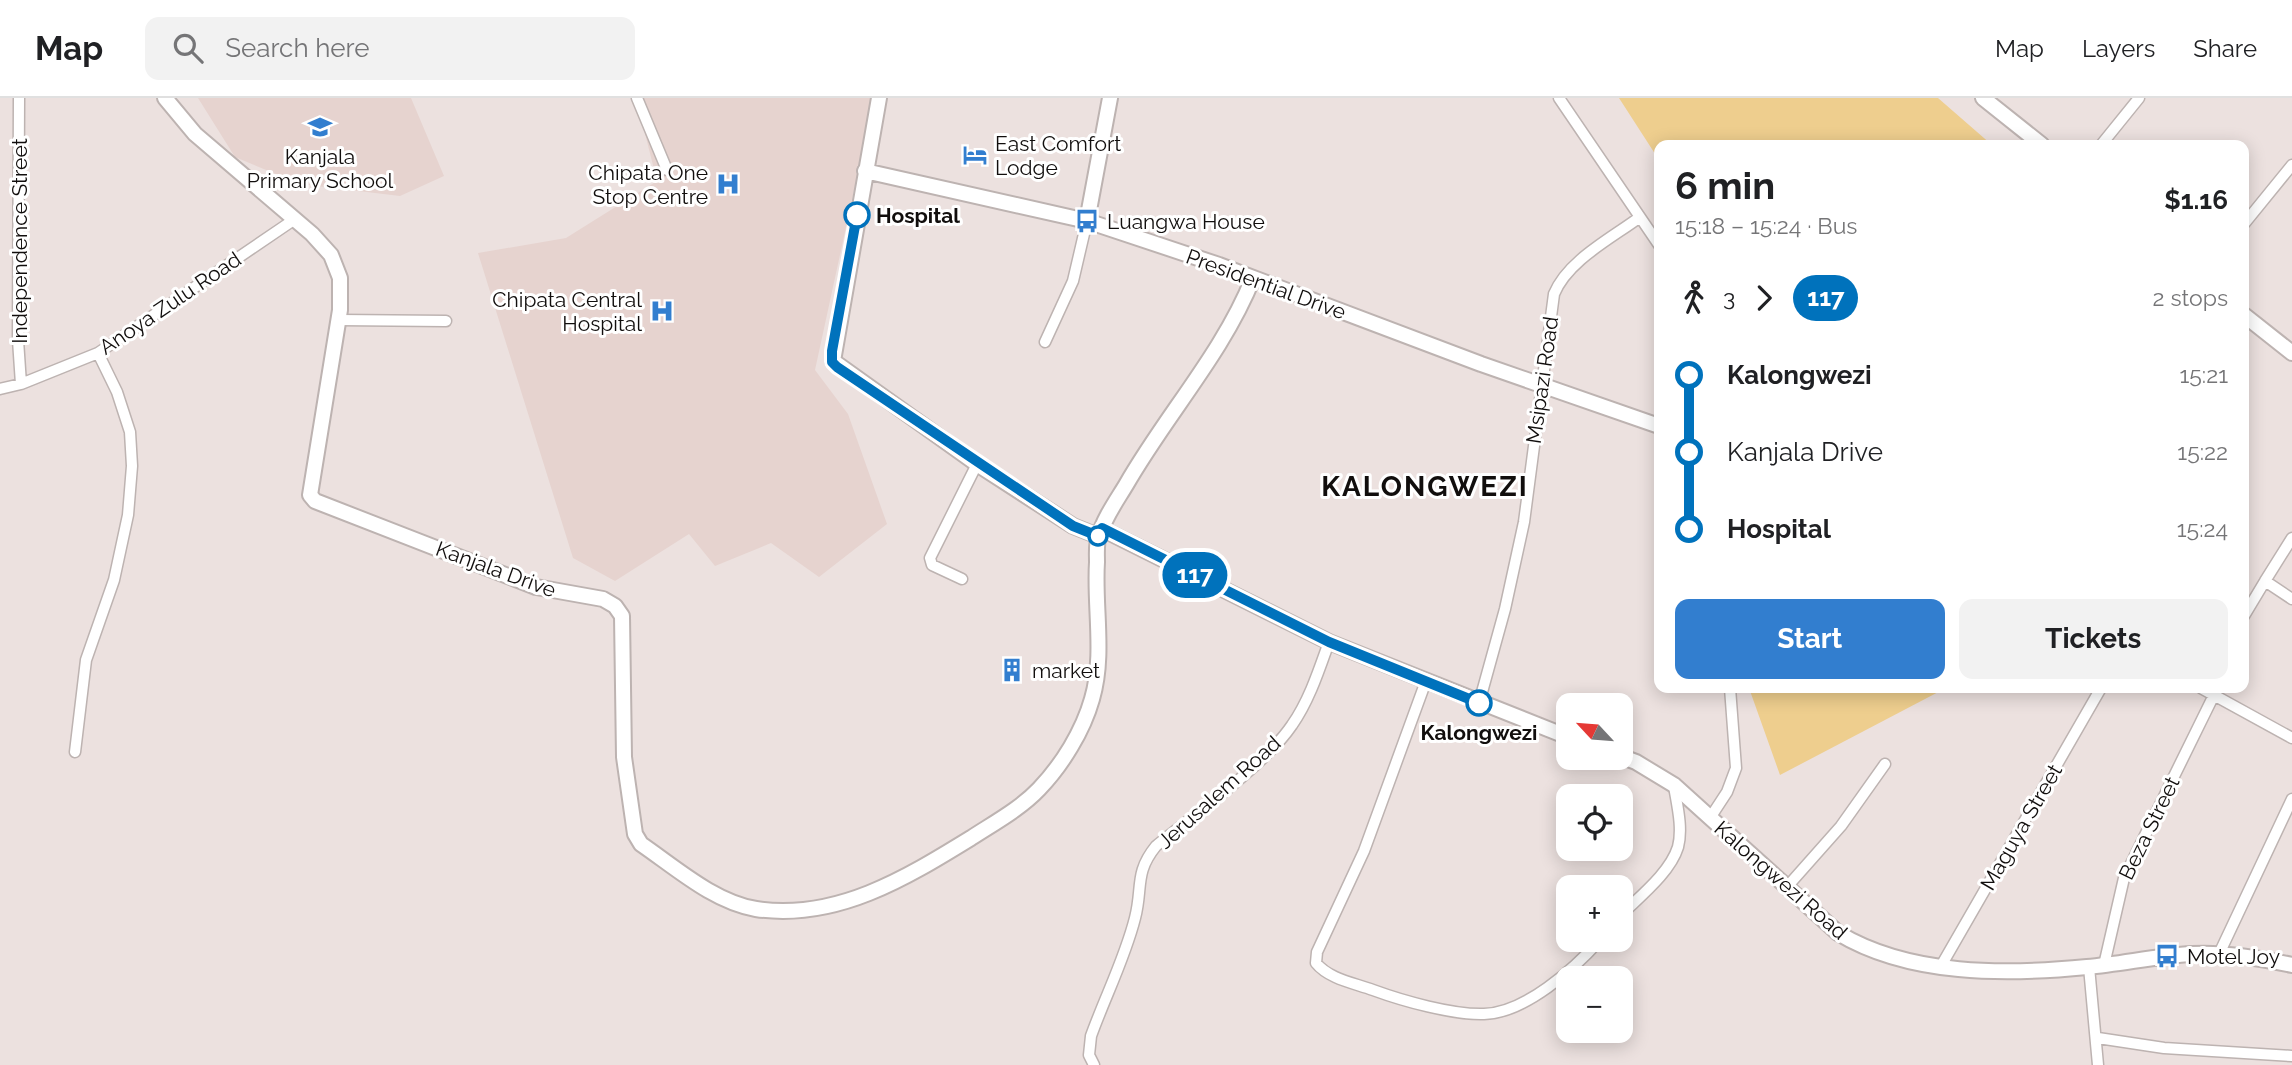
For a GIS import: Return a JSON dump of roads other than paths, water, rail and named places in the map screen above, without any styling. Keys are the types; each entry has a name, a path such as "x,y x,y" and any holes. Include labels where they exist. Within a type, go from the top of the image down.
{"street":[{"name":"Independence Street","path":"19,98 18,340 21,384"},
{"name":"Kanjala Drive","path":"165,98 195,134 295,219 331,255 340,278 339,320 310,495 315,501 537,587 603,599 615,606 622,616 624,757 635,834 641,844 735,904 783,911 807,910 847,902 886,886 1011,813 1058,768 1093,698 1098,657 1094,598 1100,532 1155,435 1227,332 1253,278"},
{"path":"637,98 667,170"},
{"path":"879,98 832,362 977,464 1073,526 1100,532 1329,642 1556,733"},
{"path":"1045,342 1073,281 1110,98"},
{"path":"1559,98 1654,238"},
{"path":"1983,98 2036,140"},
{"path":"2105,140 2139,98"},
{"path":"2249,218 2292,165"},
{"name":"Presidential Drive","path":"865,171 1087,221 1253,278 1541,386 1654,424"},
{"name":"Msipazi Road","path":"1479,704 1515,569 1555,294 1560,281 1640,217"},
{"name":"Anoya Zulu Road","path":"0,389 21,384 98,353 295,219"},
{"path":"2249,319 2292,353"},
{"path":"339,320 446,321"},
{"path":"75,752 86,660 114,580 128,515 132,466 130,432 117,393 98,353"},
{"path":"962,579 932,565 930,558 977,464"},
{"path":"2249,608 2292,538"},
{"path":"2265,581 2292,599"},
{"name":"Jerusalem Road","path":"1094,1065 1089,1055 1091,1036 1136,917 1140,871 1147,858 1156,846 1265,754 1292,725 1315,682 1329,642"},
{"path":"1426,681 1364,851 1317,952 1316,963 1324,972 1389,996 1485,1014 1515,1005 1554,984 1587,952"},
{"path":"1710,818 1727,792 1736,768 1730,693"},
{"name":"Maguya Street","path":"1941,966 2098,693"},
{"path":"2208,693 2292,738"},
{"name":"Beza Street","path":"2098,1065 2097,966 2124,878 2213,697"},
{"name":"Kalongwezi Road","path":"1633,763 1674,785 1786,888 1853,942 1869,949 1941,966 1999,971 2097,966 2167,956 2218,954 2292,965"},
{"path":"1786,888 1840,826 1885,764"},
{"path":"1633,902 1669,864 1677,848 1680,832 1674,785"},
{"path":"2218,954 2292,799"},
{"path":"2098,1038 2164,1048 2292,1056"}],"place":[{"name":"Kanjala Primary School","path":"320,127"},
{"name":"East Comfort Lodge","path":"975,155"},
{"name":"Chipata One Stop Centre","path":"728,184"},
{"name":"Hospital","path":"857,215"},
{"name":"Luangwa House","path":"1087,221"},
{"name":"Chipata Central Hospital","path":"662,311"},
{"name":"market","path":"1012,670"},
{"name":"Kalongwezi","path":"1479,703"},
{"name":"Motel Joy","path":"2167,956"}],"district":[{"name":"KALONGWEZI","path":"1425,486"}]}
